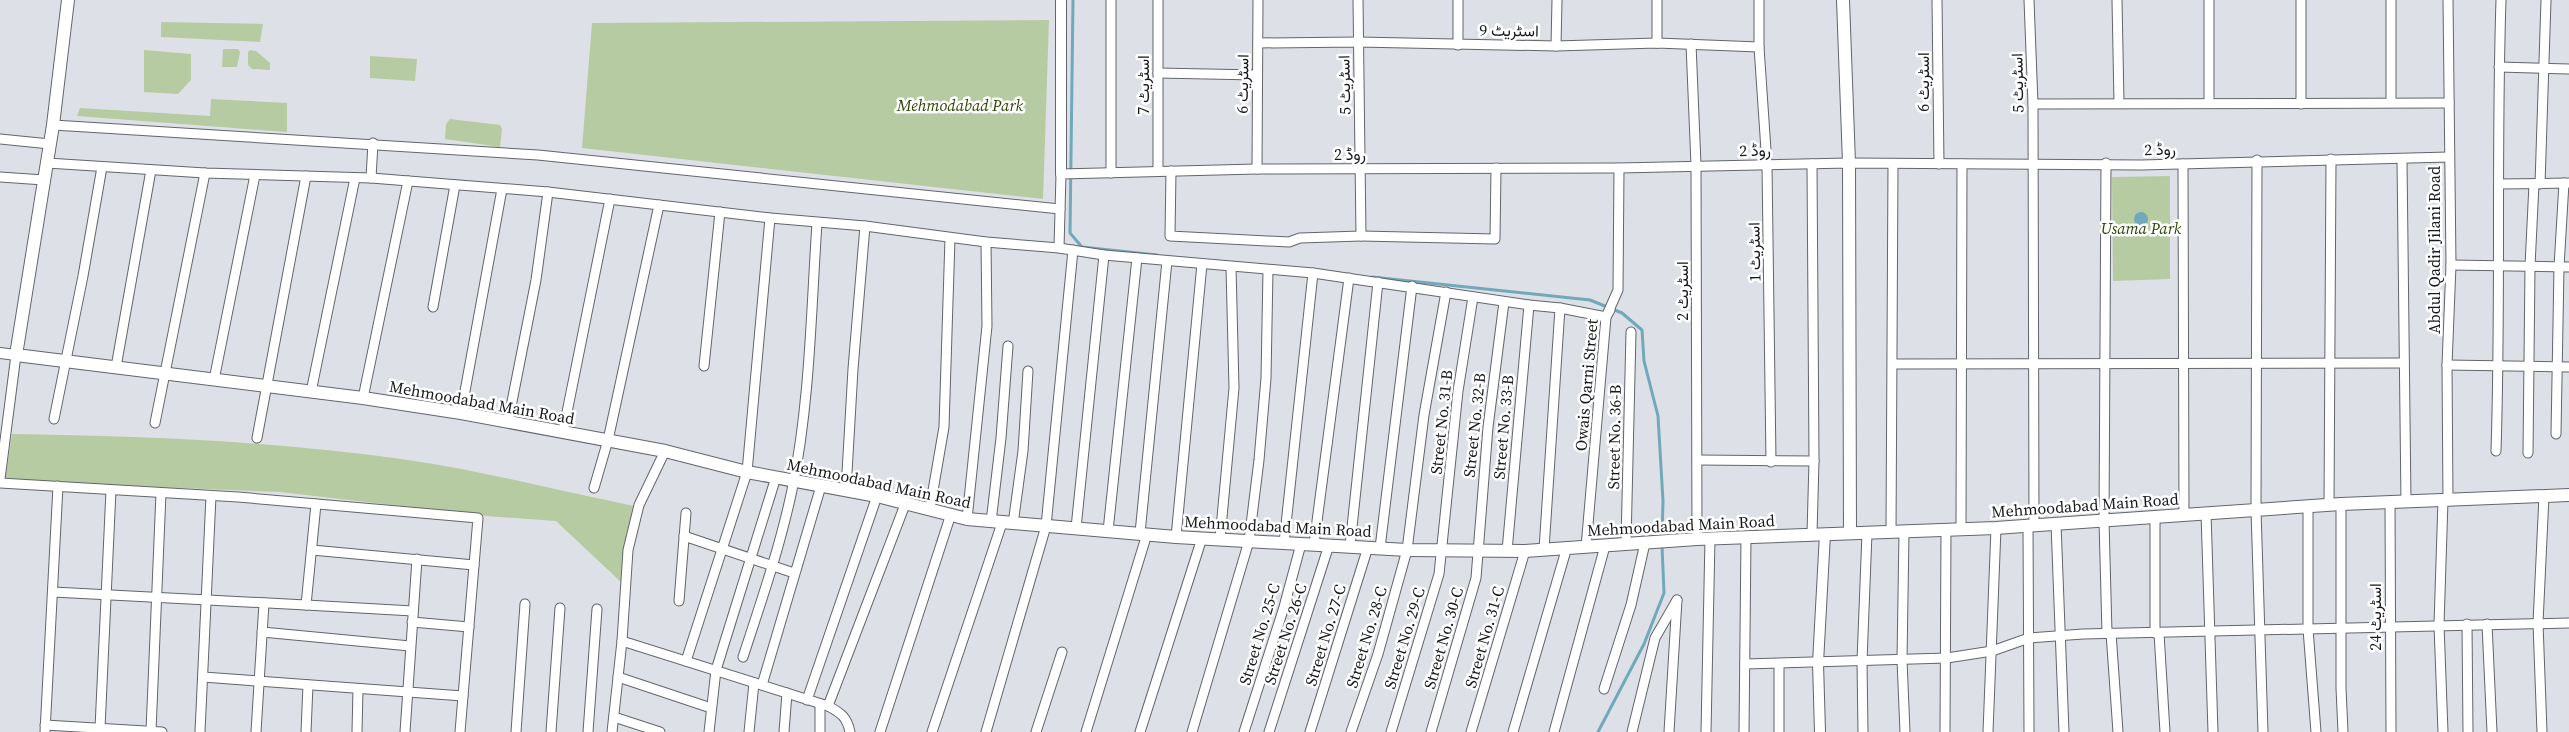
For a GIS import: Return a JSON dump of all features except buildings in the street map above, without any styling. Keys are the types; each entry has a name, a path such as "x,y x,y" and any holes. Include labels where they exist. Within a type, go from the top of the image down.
{"main road":[{"path":"16,355 53,125 68,0"},
{"path":"1843,0 1849,163 1850,533"},
{"name":"Mehmoodabad Main Road","path":"16,355 363,398 461,413 665,451 747,472 906,502 966,519 1144,534 1407,550 1525,551 1746,536 2031,526 2335,504 2569,495"}],"street":[{"path":"1059,248 1060,209 1065,174 1061,0"},
{"path":"1108,173 1110,0"},
{"name":"اسٹریٹ 7","path":"1158,0 1158,170"},
{"name":"اسٹریٹ 6","path":"1257,169 1258,0"},
{"name":"اسٹریٹ 5","path":"1358,0 1361,236"},
{"path":"1458,0 1458,45"},
{"path":"1556,46 1557,0"},
{"path":"1657,0 1657,43"},
{"name":"اسٹریٹ 1","path":"1759,0 1759,46 1767,165 1771,462"},
{"name":"اسٹریٹ 6","path":"1937,0 1939,164"},
{"name":"اسٹریٹ 5","path":"2028,732 2035,363 2033,104 2029,0"},
{"path":"2117,0 2119,103"},
{"path":"2209,0 2210,103"},
{"path":"2301,0 2301,104"},
{"path":"2390,0 2391,102"},
{"name":"Abdul Qadir Jilani Road","path":"2442,732 2439,625 2446,500 2447,364 2451,265 2448,0"},
{"path":"2496,451 2499,366 2499,67 2501,0"},
{"path":"2528,453 2530,266 2537,184 2546,0"},
{"name":"اسٹریٹ 9","path":"1258,43 1358,42 1556,46 1657,43 1759,46"},
{"name":"اسٹریٹ 2","path":"1691,44 1696,165 1698,460 1692,539"},
{"path":"2499,67 2569,69"},
{"path":"1158,73 1257,75"},
{"path":"2033,104 2449,103"},
{"path":"53,125 373,143 538,155 1060,209"},
{"path":"0,139 50,144"},
{"path":"371,178 373,143"},
{"name":"روڈ 2","path":"1065,174 1158,170 1619,168 1849,163 2183,164 2257,160 2402,160 2449,157"},
{"path":"2331,159 2330,364 2341,628 2343,732"},
{"path":"2257,160 2258,362 2256,510 2258,630 2263,732"},
{"path":"2402,160 2406,502"},
{"path":"47,163 205,174 371,178 548,192 770,218 865,226 950,238 1059,248 1104,255 1313,273 1412,286 1504,302 1608,314"},
{"path":"2106,163 2104,521 2109,633 2118,732"},
{"path":"1812,164 1814,461 1812,534"},
{"path":"1893,164 1893,364 1906,732"},
{"path":"1961,529 1962,164"},
{"path":"2183,164 2184,515"},
{"path":"54,419 83,276 102,167"},
{"path":"1171,171 1170,236 1289,242 1300,238 1361,236 1495,239 1496,168"},
{"name":"Owais Qarni Street","path":"1586,547 1608,314 1618,290 1619,168"},
{"path":"116,367 151,170"},
{"path":"155,423 205,174"},
{"path":"214,380 255,175"},
{"path":"257,438 306,176"},
{"path":"0,177 44,180"},
{"path":"311,392 355,178"},
{"path":"363,398 408,181"},
{"path":"2499,184 2567,183 2559,267 2556,434"},
{"path":"433,307 455,185"},
{"path":"461,413 502,189"},
{"path":"508,422 536,280 548,192"},
{"path":"563,432 610,200"},
{"path":"594,488 608,440 659,205"},
{"path":"704,366 720,212"},
{"path":"686,661 747,472 770,218"},
{"path":"743,657 773,566 794,481 807,384 817,223"},
{"path":"846,490 853,369 865,226"},
{"path":"930,508 944,427 950,238"},
{"path":"966,519 987,326 986,242"},
{"path":"986,732 1046,526 1074,250"},
{"path":"1076,528 1104,255"},
{"path":"1108,531 1137,258"},
{"path":"1086,732 1144,534 1167,261"},
{"path":"1176,536 1202,264"},
{"path":"2451,265 2569,267"},
{"path":"1220,539 1234,388 1231,267"},
{"path":"1192,732 1249,541 1259,460 1266,378 1268,270"},
{"path":"1284,543 1313,273"},
{"name":"Street No. 25-C","path":"1244,732 1284,607 1308,544 1349,278"},
{"path":"1350,546 1378,282"},
{"name":"Street No. 27-C","path":"1310,732 1374,548 1412,286"},
{"name":"Street No. 28-C","path":"1351,732 1378,654 1407,550 1424,415 1446,292"},
{"name":"Street No. 31-B","path":"1443,551 1458,391 1474,297"},
{"name":"Street No. 32-B","path":"1478,551 1488,427 1504,302"},
{"name":"Street No. 33-B","path":"1507,551 1529,305"},
{"path":"1544,549 1560,308"},
{"name":"Street No. 36-B","path":"1626,543 1631,332"},
{"path":"1002,523 1001,438 1008,346"},
{"name":"Mehmoodabad Main Road","path":"0,354 16,355"},
{"path":"16,355 0,481 478,518 460,732"},
{"path":"1893,364 1962,365 2104,362 2404,363"},
{"path":"2447,364 2569,367"},
{"path":"932,732 1002,523 1023,451 1028,371"},
{"path":"612,732 622,640 628,550 639,504 665,451"},
{"path":"1698,460 1814,461"},
{"path":"708,732 716,670 776,477"},
{"path":"58,486 45,728 100,728 162,732"},
{"path":"748,732 758,684 821,486"},
{"path":"100,728 111,490"},
{"path":"150,731 161,493"},
{"path":"200,732 211,496"},
{"path":"807,700 877,496"},
{"path":"2542,732 2538,623 2544,496"},
{"path":"820,732 824,705 906,502"},
{"name":"اسٹریٹ 24","path":"2390,502 2391,732"},
{"path":"306,605 316,504"},
{"path":"2308,506 2308,629 2316,732"},
{"path":"679,601 686,513"},
{"path":"880,732 951,514"},
{"path":"2206,514 2212,732"},
{"path":"2155,517 2157,633 2165,732"},
{"path":"2056,524 2064,732"},
{"path":"1988,732 1996,528"},
{"path":"1945,732 1946,530"},
{"path":"1863,732 1862,661 1867,533"},
{"path":"1820,732 1818,663 1825,534"},
{"path":"684,536 794,573"},
{"path":"1744,732 1746,536"},
{"path":"1140,732 1202,538"},
{"path":"1706,732 1710,538"},
{"path":"1604,689 1631,605 1648,542"},
{"name":"Street No. 26-C","path":"1269,732 1330,545"},
{"path":"1554,732 1605,546"},
{"path":"1513,732 1567,547"},
{"path":"312,550 474,565"},
{"name":"Street No. 29-C","path":"1391,732 1439,574 1443,551"},
{"name":"Street No. 30-C","path":"1431,732 1476,578 1478,551"},
{"name":"Street No. 31-C","path":"1471,732 1525,551"},
{"path":"405,732 416,559"},
{"path":"53,592 413,611"},
{"path":"1632,732 1655,638 1677,600 1669,732"},
{"path":"256,732 264,603"},
{"path":"516,732 525,604"},
{"path":"552,732 560,608"},
{"path":"588,732 598,609"},
{"path":"412,622 469,627"},
{"path":"1745,664 1946,658 1992,651 2030,638 2109,633 2569,623"},
{"path":"2467,624 2468,732"},
{"path":"2488,624 2492,732"},
{"path":"262,632 410,646"},
{"path":"622,640 824,705 841,713 848,722 850,732"},
{"path":"1036,732 1062,652"},
{"path":"1779,664 1779,732"},
{"path":"203,677 463,696"},
{"path":"618,677 711,708"},
{"path":"306,732 308,685"},
{"path":"357,732 358,688"},
{"path":"784,732 787,693"},
{"path":"614,717 660,732"}],"green space":[{"name":"Mehmodabad Park","path":"1049,20 1043,199 582,148 592,23"},
{"path":"161,22 263,24 260,42 161,37"},
{"path":"223,49 238,49 240,52 237,67 222,67"},
{"path":"144,50 191,54 191,80 178,94 144,92"},
{"path":"250,50 256,51 270,63 270,70 252,69 248,65 248,52"},
{"path":"370,56 417,59 415,81 370,78"},
{"path":"211,99 287,103 287,132 77,116 80,108 210,116"},
{"path":"450,119 500,125 502,129 500,147 445,139 446,124"},
{"name":"Usama Park","path":"2170,176 2170,279 2113,281 2112,177"},
{"path":"12,434 111,436 309,448 408,460 465,470 634,506 623,553 622,583 556,521 487,516 280,492 5,481"}],"water":[{"path":"2141,212 2146,214 2148,219 2146,224 2141,226 2136,224 2134,219 2136,214"}],"waterway":[{"path":"1073,0 1070,233 1082,247 1157,255"},
{"path":"1372,277 1590,300 1622,313 1642,330 1644,361 1658,416 1663,501 1662,539"},
{"path":"1598,732 1644,644 1664,593 1662,546"}]}
